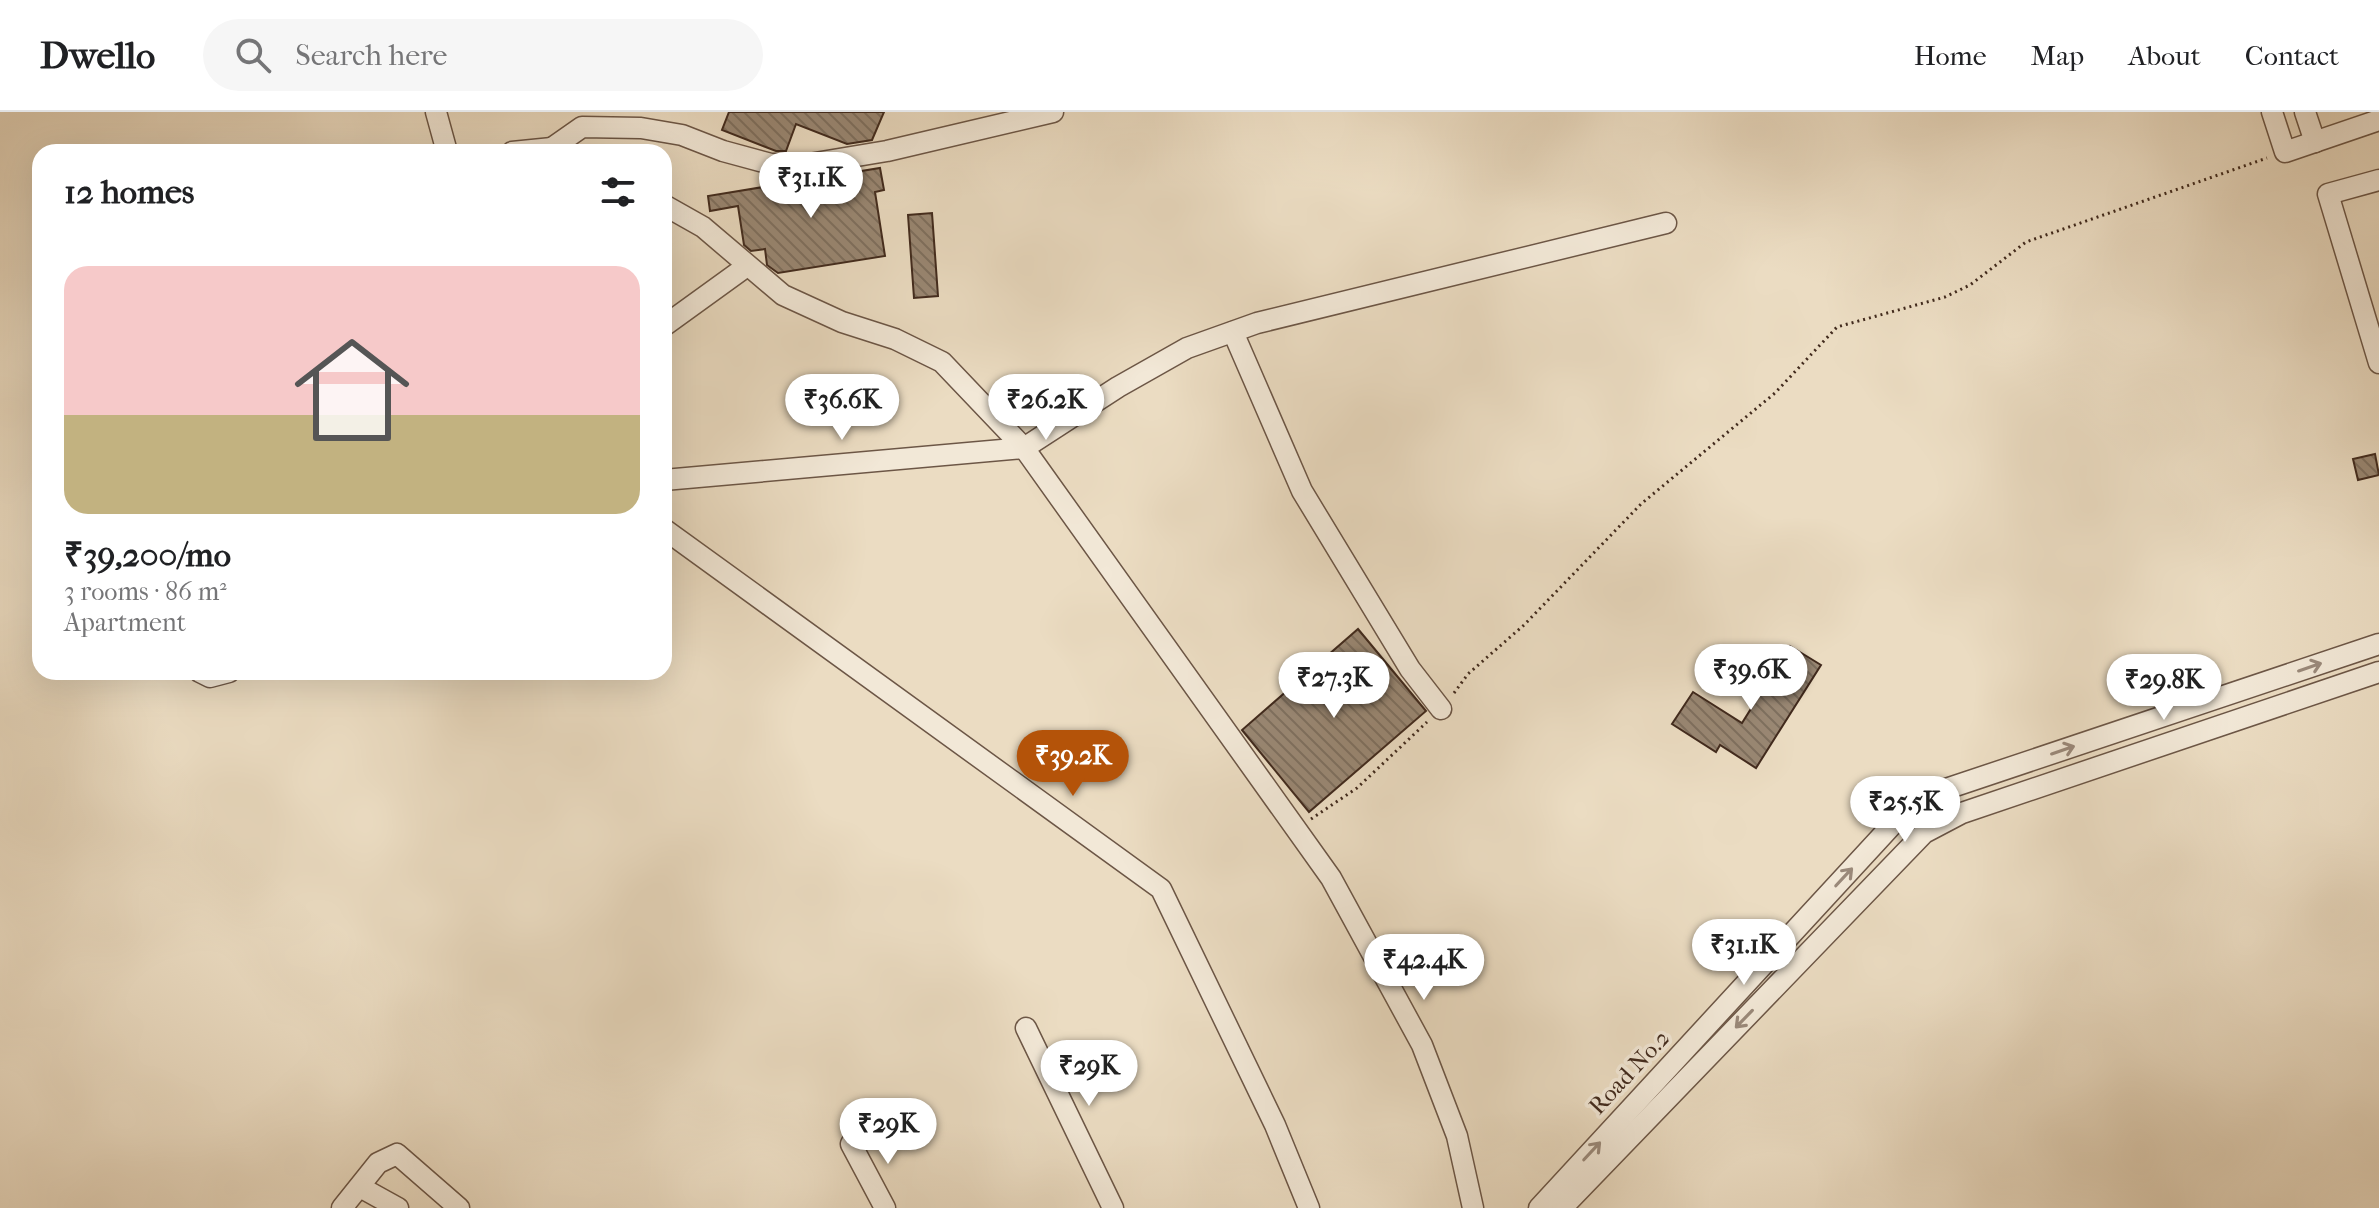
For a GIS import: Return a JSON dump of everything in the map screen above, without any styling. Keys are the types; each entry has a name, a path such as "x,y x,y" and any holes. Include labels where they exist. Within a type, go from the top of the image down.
{"street":[{"path":"436,112 445,144"},
{"path":"561,144 582,127 641,128 682,135 723,151 771,164 809,164 901,148 1053,112"},
{"path":"2272,112 2285,152 2379,120"},
{"path":"2305,112 2315,142"},
{"path":"2379,180 2328,194 2379,363"},
{"path":"672,210 703,227 783,295 842,322 895,339 942,362 1024,448 1331,878 1422,1045 1457,1136 1473,1208"},
{"path":"672,479 1024,448 1118,387 1187,348 1233,332 1666,223"},
{"path":"672,320 747,266"},
{"path":"1233,332 1302,491 1410,669 1441,709"},
{"path":"672,535 1161,889 1275,1125 1309,1208"},
{"name":"Road No.2","path":"1539,1208 1905,811 1946,789 2379,644"},
{"path":"1562,1208 1924,833 1962,813 2379,672"},
{"path":"1026,1028 1113,1208"},
{"path":"851,1144 885,1208"},
{"path":"342,1208 378,1163 397,1154 459,1208"},
{"path":"360,1187 398,1208"}],"path":[{"path":"1298,828 1357,788 1441,709 1468,674 1524,625 1641,504 1775,393 1837,327 1945,297 1970,285 2026,242 2285,152"}],"building":[{"path":"729,112 884,112 872,140 847,144 796,124 786,151 776,151 722,130"},
{"path":"880,168 884,190 875,192 885,256 778,273 767,265 765,249 751,251 744,245 738,206 710,211 708,196"},
{"path":"932,213 938,296 914,298 908,215"},
{"path":"2375,454 2379,475 2358,480 2353,459"},
{"path":"1358,629 1426,711 1309,812 1242,730"},
{"path":"1790,646 1821,665 1756,768 1720,745 1716,752 1672,724 1693,692 1742,723"}]}
